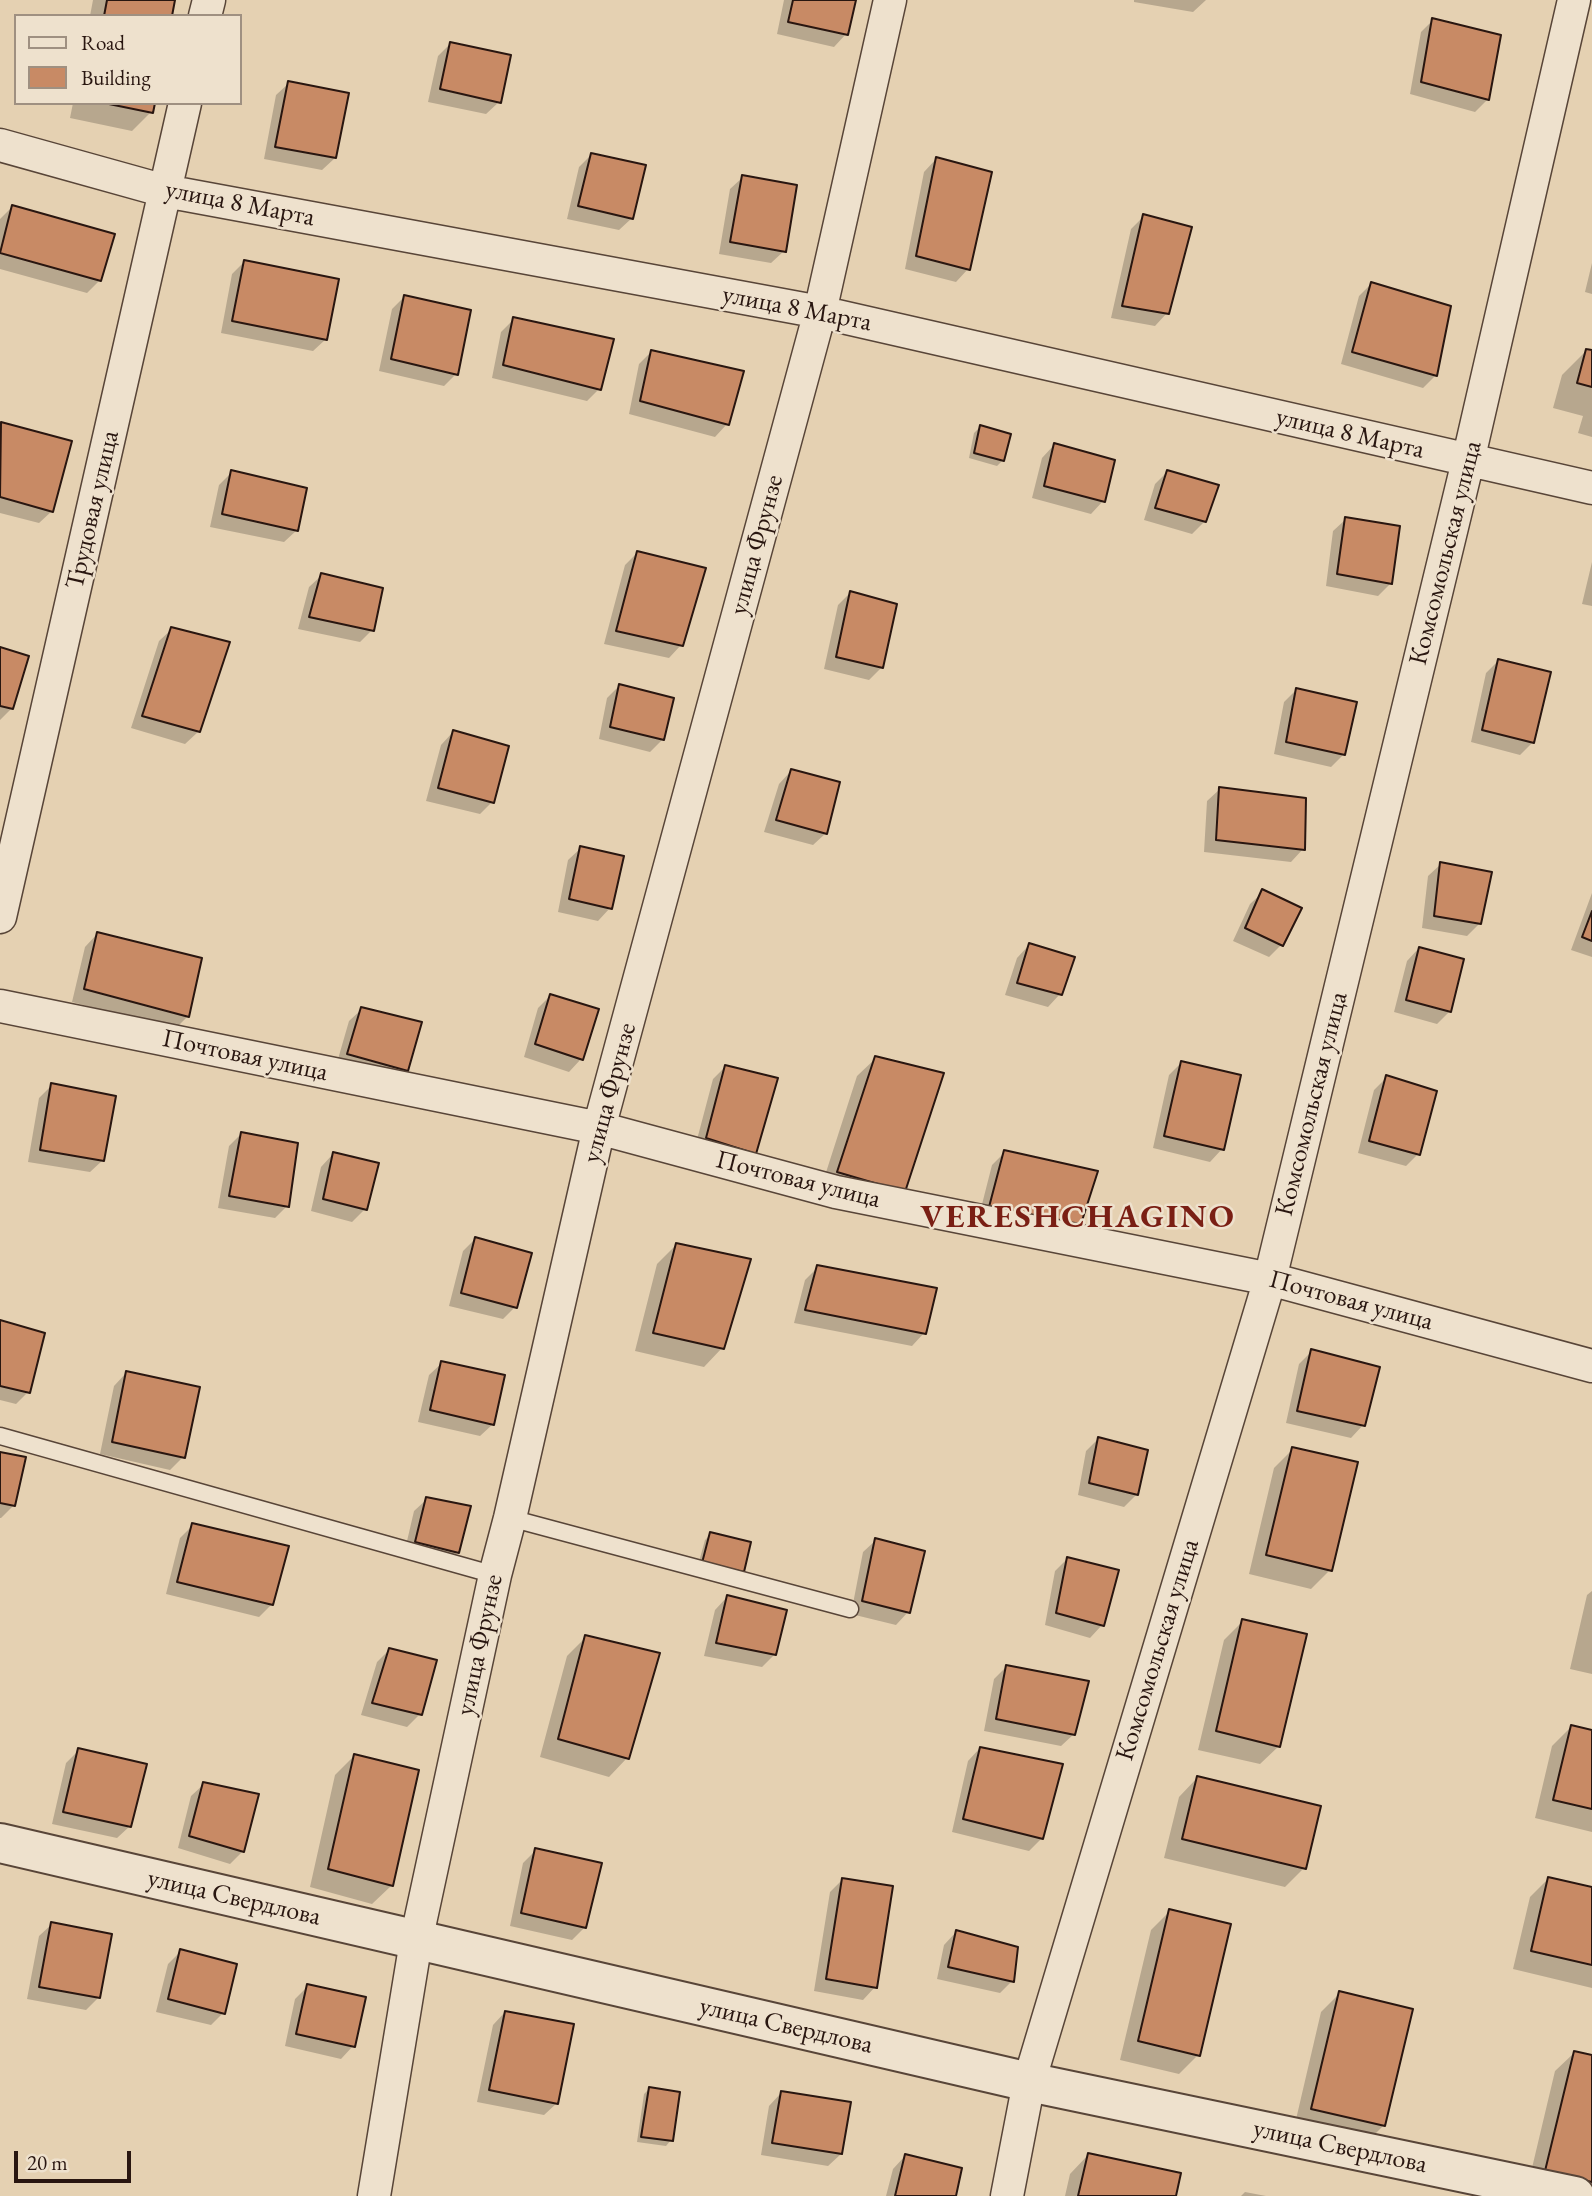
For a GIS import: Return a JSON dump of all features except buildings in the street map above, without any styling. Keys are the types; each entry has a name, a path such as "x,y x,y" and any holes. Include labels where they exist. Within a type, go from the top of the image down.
{"street":[{"name":"улица Фрунзе","path":"374,2196 416,1941 495,1575 599,1128 820,312 890,0"},
{"name":"Комсомольская улица","path":"1007,2196 1029,2082 1270,1279 1468,461 1574,0"},
{"name":"Трудовая улица","path":"0,917 185,105"},
{"name":"улица 8 Марта","path":"0,145 165,191 820,312 1592,488"},
{"name":"Почтовая улица","path":"0,1006 599,1128 836,1192 1270,1279 1592,1366"},
{"name":"улица Свердлова","path":"0,1843 1029,2082 1575,2196"}],"lane":[{"path":"0,1436 495,1575"},
{"path":"510,1518 850,1609"}],"district":[{"name":"VERESHCHAGINO","path":"1078,1218"}]}
